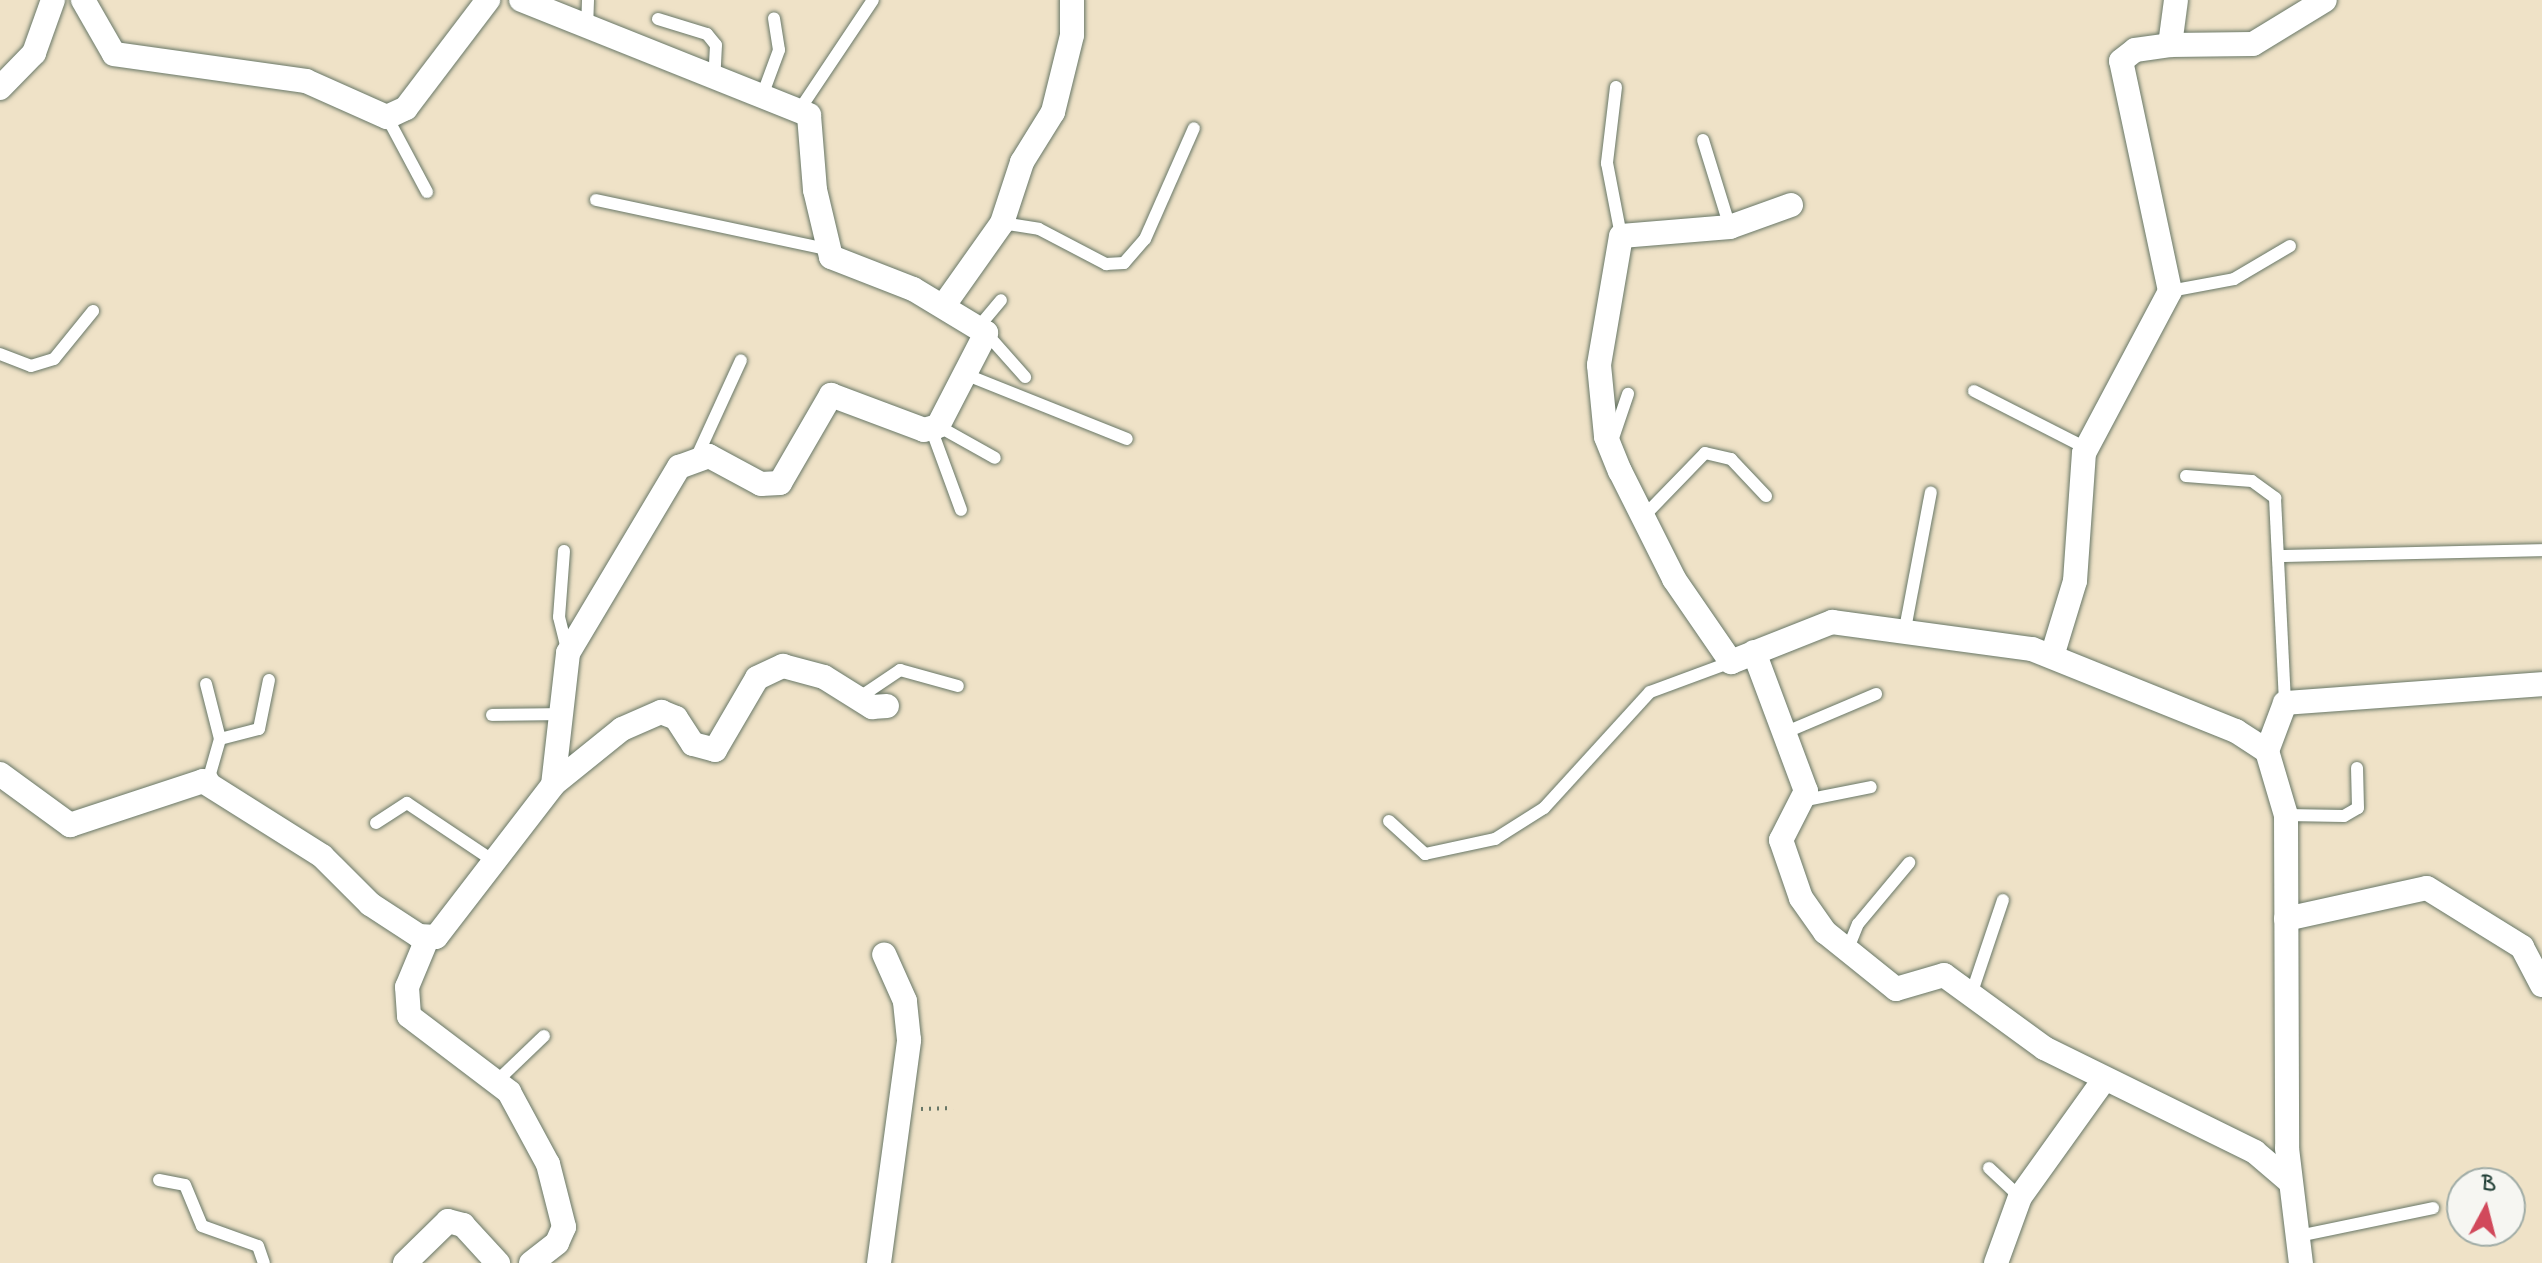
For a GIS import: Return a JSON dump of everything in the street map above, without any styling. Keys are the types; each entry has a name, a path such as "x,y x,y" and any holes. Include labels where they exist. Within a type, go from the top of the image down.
{"street":[{"path":"0,88 34,53 53,0"},
{"path":"83,0 114,54 306,81 387,117 401,113 488,0"},
{"path":"521,0 587,30 714,80 800,109 812,124 827,249 839,262 944,305 983,329 967,375 935,428 831,395 780,483 761,484 698,454 679,467 568,653 553,785"},
{"path":"944,305 1002,223 1022,162 1061,91 1072,0"},
{"path":"2170,45 2176,0"},
{"path":"2053,653 2075,581 2086,448 2170,291 2119,72 2135,50 2170,45 2253,44 2325,0"},
{"path":"1791,205 1730,227 1621,236 1599,365 1610,447 1643,517 1731,662 1832,622 1905,629 2053,653 2267,751"},
{"path":"1754,652 1806,800 1781,840 1801,898 1847,951 1896,989 1914,990 1937,973 1972,992 2028,1038 2103,1081 2255,1152 2289,1181"},
{"path":"531,1263 557,1243 563,1216 544,1153 497,1081 409,1016 407,987 427,939 444,932 553,785 622,729 661,712 676,718 693,744 715,750 757,678 783,666 824,677 857,699 887,706"},
{"path":"2301,1263 2287,1148 2286,815 2267,751 2285,703 2542,684"},
{"path":"0,774 70,825 189,780 217,786 427,939"},
{"path":"2286,919 2427,888 2522,947 2542,985"},
{"path":"879,1263 909,1020 884,954"},
{"path":"1996,1263 2020,1197 2103,1081"},
{"path":"2255,1152 2287,1148"},
{"path":"405,1263 448,1221 463,1225 498,1263"}],"lane":[{"path":"587,30 588,0"},
{"path":"800,109 873,0"},
{"path":"762,96 779,50 774,18"},
{"path":"658,19 707,34 716,45 714,80"},
{"path":"1616,87 1607,163 1621,236"},
{"path":"387,117 427,192"},
{"path":"1002,223 1039,229 1106,264 1124,263 1145,239 1194,128"},
{"path":"1703,140 1730,227"},
{"path":"596,200 827,249"},
{"path":"2170,291 2234,279 2290,246"},
{"path":"1001,300 983,329 1025,377"},
{"path":"0,354 31,366 54,359 93,311"},
{"path":"698,454 741,360"},
{"path":"967,375 1127,439"},
{"path":"1974,391 2086,448"},
{"path":"1610,447 1628,394"},
{"path":"935,428 995,458"},
{"path":"935,428 961,510"},
{"path":"1643,517 1705,453 1731,459 1766,496"},
{"path":"2186,476 2263,488 2275,498 2285,703"},
{"path":"1905,629 1931,492"},
{"path":"2279,556 2542,550"},
{"path":"564,551 559,617 568,653"},
{"path":"1389,821 1425,854 1495,839 1544,808 1650,692 1731,662"},
{"path":"857,699 900,670 958,686"},
{"path":"220,739 259,729 269,680"},
{"path":"206,684 220,739 210,774 217,786"},
{"path":"1784,733 1876,694"},
{"path":"492,715 561,714"},
{"path":"2286,815 2344,816 2358,808 2357,768"},
{"path":"1806,800 1871,787"},
{"path":"376,823 407,803 496,862"},
{"path":"1847,951 1858,924 1909,863"},
{"path":"1972,992 2003,900"},
{"path":"497,1081 544,1036"},
{"path":"1989,1168 2020,1197"},
{"path":"159,1180 185,1185 202,1226 258,1246 264,1263"},
{"path":"2299,1236 2433,1208"}],"path":[{"path":"898,1109 953,1108"}]}
